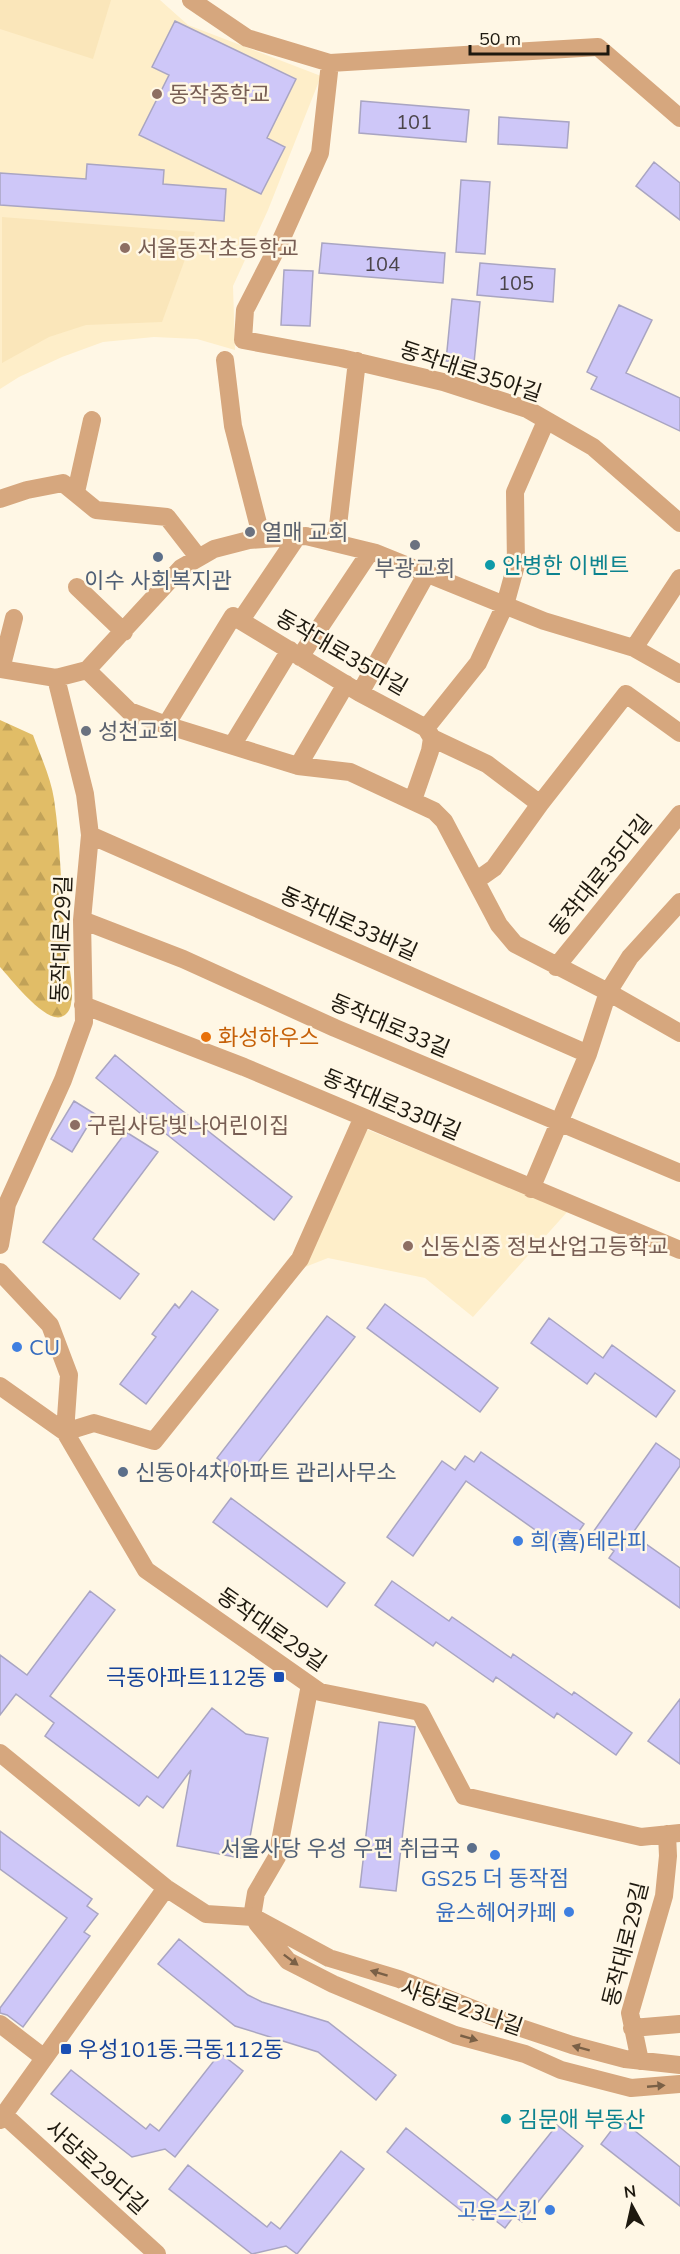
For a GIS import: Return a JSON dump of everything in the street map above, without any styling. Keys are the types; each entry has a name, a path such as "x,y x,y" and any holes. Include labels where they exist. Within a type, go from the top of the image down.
{"street":[{"path":"191,0 247,38 330,63 598,47 680,118"},
{"name":"동작대로35아길","path":"330,63 320,153 281,240 245,310 243,340 357,361 443,382 527,409 593,447 680,523"},
{"path":"225,360 233,426 262,539"},
{"path":"336,543 357,361"},
{"path":"76,492 92,420"},
{"path":"413,800 430,751 429,733 478,663 504,605 516,566 515,492 546,421"},
{"path":"0,500 27,490 63,483 96,510 167,517 198,557"},
{"path":"14,618 0,669 56,678 87,670 181,568 198,557 214,549 249,540 306,536 370,552 428,573 544,621 634,648 680,675"},
{"path":"166,725 237,618 297,537"},
{"path":"232,744 295,653 370,552"},
{"path":"298,765 353,689 428,573"},
{"path":"634,648 680,578"},
{"path":"77,587 124,632"},
{"name":"동작대로35마길","path":"237,618 429,733"},
{"path":"87,670 129,711 166,725 298,765 350,772 434,811 444,821 499,925 514,944 608,992 680,1034"},
{"name":"동작대로29길","path":"0,1245 7,1204 63,1080 84,1022 82,920 90,835 85,794 56,678"},
{"path":"477,880 494,868 540,804 626,694 680,733"},
{"path":"429,733 487,764 540,804"},
{"name":"동작대로35다길","path":"556,967 680,814"},
{"name":"동작대로33바길","path":"90,835 588,1054"},
{"path":"531,1189 588,1054 608,992 630,957 680,902"},
{"name":"동작대로33길","path":"82,920 183,959 335,1028 680,1173"},
{"name":"동작대로33마길","path":"83,1005 244,1067 680,1250"},
{"path":"65,1432 94,1423 154,1441 300,1259 363,1117"},
{"path":"0,1272 51,1325 69,1375 65,1432"},
{"path":"0,1386 65,1432"},
{"name":"동작대로29길","path":"65,1432 146,1570 320,1692 420,1712 464,1796 641,1837 674,1834 668,1856 672,1898 630,2013 640,2061"},
{"path":"252,1917 256,1893 277,1857 310,1685"},
{"name":"사당로23나길","path":"0,1753 166,1888 206,1914 252,1917 329,1958 399,1979 521,2028 572,2045 640,2061 680,2065"},
{"path":"2,2118 166,1888"},
{"name":"사당로23나길","path":"252,1917 288,1961 333,1984 455,2035 525,2054 561,2070 631,2088 680,2084"},
{"path":"0,2024 44,2057"},
{"path":"632,2028 680,2024"},
{"name":"사당로29다길","path":"2,2118 157,2254"}],"shaded area":[{"path":"0,0 160,0 188,25 321,76 268,210 233,286 235,350 197,339 154,337 103,342 62,357 19,377 0,389"},
{"path":"0,0 111,0 93,59 0,29"},
{"path":"2,217 195,232 162,322 86,325 49,337 2,363"},
{"path":"366,1129 568,1211 473,1317 425,1278 328,1258 305,1267"}],"green space":[{"path":"0,720 33,735 53,791 65,940 72,988 70,1008 67,1014 61,1017 54,1017 37,1007 0,967"}],"building":[{"path":"175,21 296,79 267,138 285,147 261,194 139,135 169,75 152,67"},
{"path":"361,101 469,110 466,142 359,133"},
{"path":"499,117 569,122 567,148 498,144"},
{"path":"654,162 680,183 680,220 636,186"},
{"path":"87,164 164,170 163,184 226,189 224,221 0,205 0,173 86,179"},
{"path":"461,180 490,182 485,254 456,252"},
{"path":"322,243 445,253 443,283 319,273"},
{"path":"480,263 555,269 553,302 477,295"},
{"path":"284,270 313,271 310,326 281,325"},
{"path":"452,299 480,302 474,363 446,361"},
{"path":"619,305 652,320 626,373 680,398 680,431 591,389 597,377 587,372"},
{"path":"115,1055 292,1197 274,1220 96,1078"},
{"path":"74,1101 95,1114 72,1152 51,1139"},
{"path":"126,1132 158,1152 93,1239 139,1274 120,1299 43,1242"},
{"path":"192,1291 218,1310 146,1404 120,1384 156,1337 152,1334 175,1304 179,1308"},
{"path":"385,1304 498,1388 480,1412 367,1328"},
{"path":"327,1316 355,1337 245,1479 217,1458"},
{"path":"549,1318 603,1358 612,1345 675,1391 656,1417 595,1373 587,1384 531,1343"},
{"path":"656,1443 680,1460 680,1466 632,1534 680,1568 680,1608 609,1558 614,1551 591,1535"},
{"path":"481,1452 584,1524 565,1551 466,1481 413,1556 387,1537 442,1461 455,1470 465,1456 474,1462"},
{"path":"231,1498 345,1583 327,1607 213,1522"},
{"path":"392,1581 449,1621 452,1617 511,1658 513,1654 572,1695 574,1692 632,1733 616,1755 557,1713 554,1718 496,1677 493,1682 436,1642 433,1646 375,1605"},
{"path":"90,1591 115,1610 50,1696 158,1778 212,1708 246,1734 268,1738 246,1859 177,1846 191,1770 163,1808 147,1796 139,1806 45,1736 54,1723 16,1694 0,1715 0,1655 27,1675"},
{"path":"680,1699 680,1764 648,1741"},
{"path":"379,1722 415,1727 396,1891 360,1887"},
{"path":"0,1831 92,1899 87,1906 98,1914 84,1932 90,1936 23,2027 7,2015 0,2013 0,2008 67,1918 0,1869"},
{"path":"179,1939 248,1995 262,2002 328,2022 396,2075 376,2100 318,2052 235,2026 158,1964"},
{"path":"220,2053 243,2071 175,2157 165,2149 132,2157 51,2094 71,2070 146,2129 150,2124 159,2131"},
{"path":"620,2119 680,2167 680,2206 601,2144"},
{"path":"557,2125 583,2146 522,2222 514,2216 505,2228 482,2210 473,2220 387,2152 406,2128 497,2200"},
{"path":"341,2151 364,2169 297,2254 286,2246 252,2254 169,2189 188,2165 267,2227 271,2222 280,2229"}],"place":[{"name":"동작중학교","path":"157,94"},
{"name":"서울동작초등학교","path":"125,248"},
{"name":"열매 교회","path":"250,532"},
{"name":"부광교회","path":"415,545"},
{"name":"이수 사회복지관","path":"158,557"},
{"name":"안병한 이벤트","path":"490,565"},
{"name":"성천교회","path":"86,731"},
{"name":"화성하우스","path":"206,1037"},
{"name":"구립사당빛나어린이집","path":"75,1125"},
{"name":"신동신중 정보산업고등학교","path":"408,1246"},
{"name":"CU","path":"17,1347"},
{"name":"신동아4차아파트 관리사무소","path":"123,1472"},
{"name":"희(喜)테라피","path":"518,1541"},
{"name":"극동아파트112동","path":"279,1677"},
{"name":"서울사당 우성 우편 취급국","path":"472,1848"},
{"name":"GS25 더 동작점","path":"495,1855"},
{"name":"윤스헤어카페","path":"569,1912"},
{"name":"우성101동.극동112동","path":"66,2049"},
{"name":"김문애 부동산","path":"506,2119"},
{"name":"고운스킨","path":"550,2210"}]}
